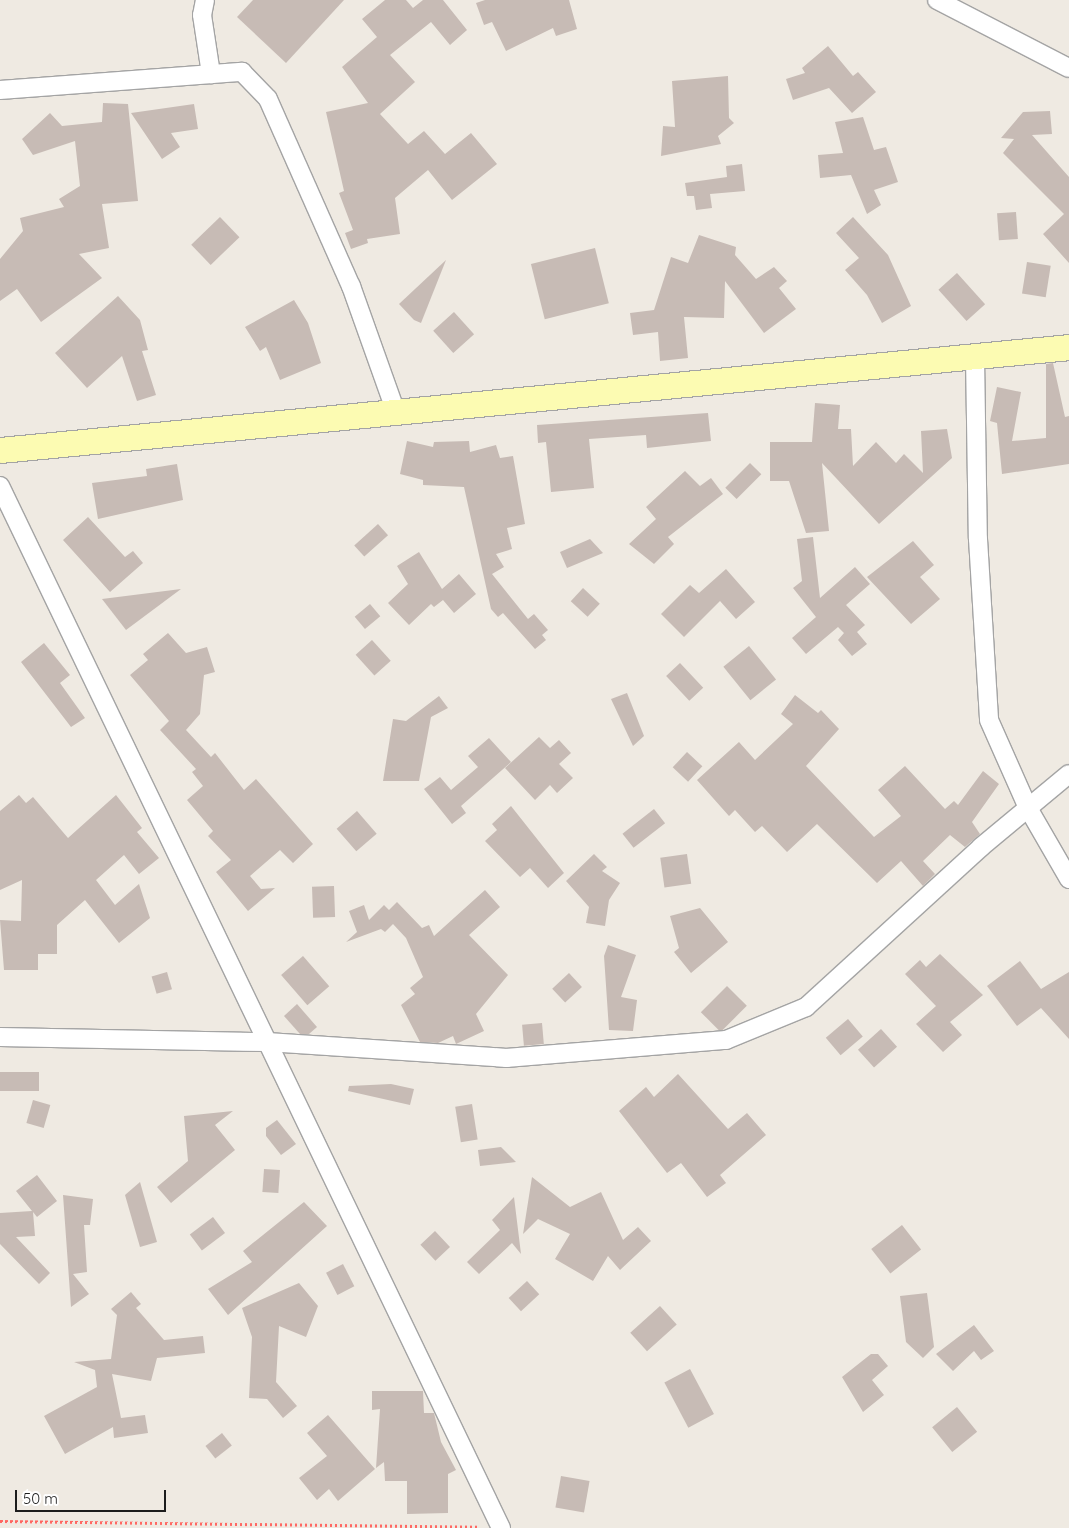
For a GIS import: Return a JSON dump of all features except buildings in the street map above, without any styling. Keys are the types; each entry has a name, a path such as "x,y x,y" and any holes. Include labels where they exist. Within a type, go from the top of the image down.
{"main road":[{"path":"0,450 397,415 1069,347"}],"street":[{"path":"205,0 202,15 211,74"},
{"path":"937,0 1069,68"},
{"path":"0,90 242,72 268,99 351,286 397,415"},
{"path":"975,357 978,539 988,720 1028,808 1069,878"},
{"path":"0,486 501,1528"},
{"path":"0,1037 267,1042 506,1058 726,1040 806,1007 1028,808 1069,774"}],"path":[{"path":"0,1521 501,1528"}]}
